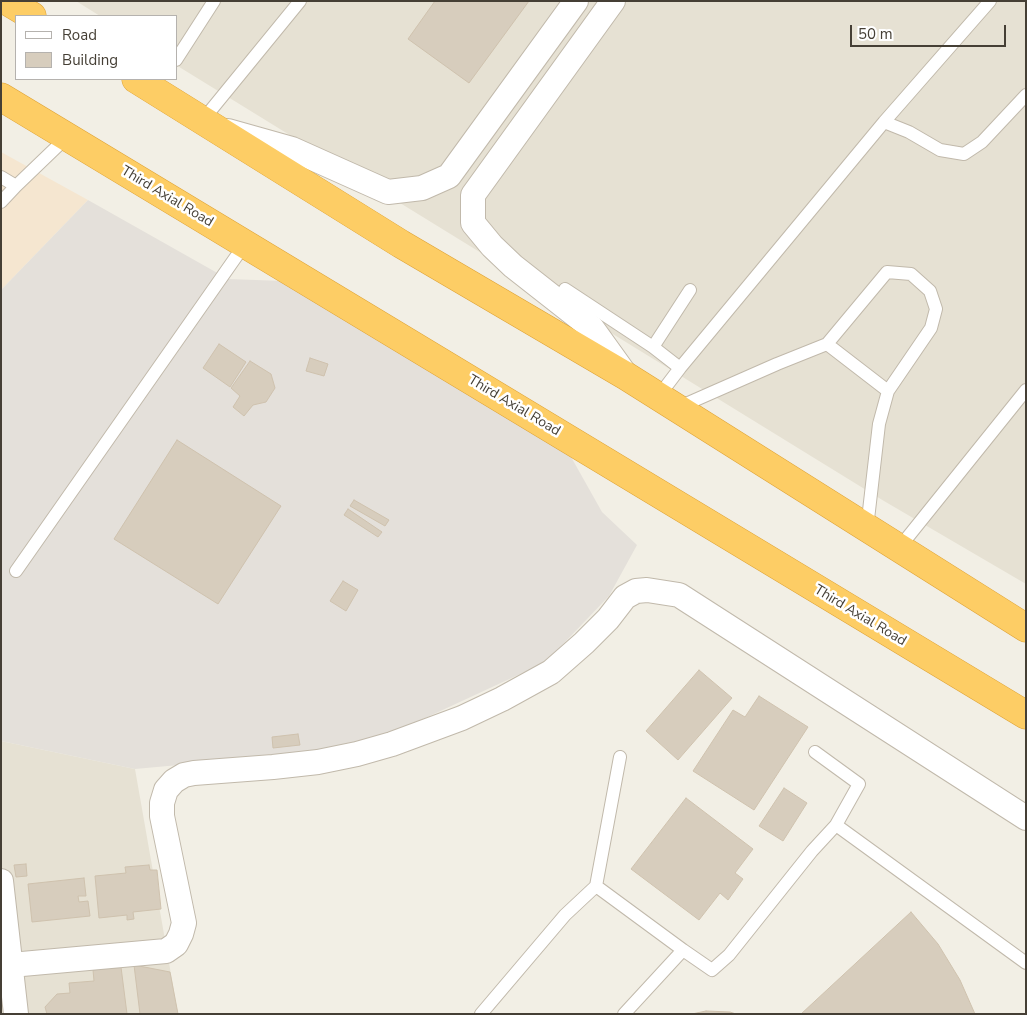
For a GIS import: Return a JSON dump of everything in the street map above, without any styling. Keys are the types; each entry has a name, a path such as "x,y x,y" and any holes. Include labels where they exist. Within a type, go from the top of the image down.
{"highway":[{"path":"7,1 30,15"},
{"path":"153,83 207,124 401,244 626,376 1026,628"},
{"name":"Third Axial Road","path":"1,97 1026,716"}],"street":[{"path":"207,124 292,149 388,192 422,188 449,176 576,1"},
{"path":"612,1 472,195 473,223 492,246 513,266 592,328 626,376"},
{"path":"11,965 166,951 176,944 182,934 184,923 162,816 162,803 166,790 174,781 184,775 273,768 347,756 392,744 462,718 502,699 550,672 584,643 608,619 625,597 636,591 647,590 679,595 1026,818"},
{"path":"1,882 16,1014"}],"lane":[{"path":"178,57 214,1"},
{"path":"207,124 300,1"},
{"path":"668,402 680,368 884,122 990,1"},
{"path":"884,122 909,132 940,150 964,154 982,142 1026,95"},
{"path":"1,202 67,137"},
{"path":"1,177 16,186"},
{"path":"16,571 245,244"},
{"path":"668,402 777,364 827,344 887,272 911,274 930,291 936,309 931,328 888,391 879,424 868,528"},
{"path":"565,289 653,347 680,368"},
{"path":"653,347 690,290"},
{"path":"827,344 888,391"},
{"path":"899,548 1026,390"},
{"path":"596,886 712,970 729,955 836,825 859,784 816,752"},
{"path":"481,1014 565,915 596,886 620,756"},
{"path":"836,825 1026,963"},
{"path":"624,1014 683,950"}],"shaded area":[{"path":"76,1 1026,1 1026,584 884,501 178,66 178,15 98,15"},
{"path":"1,152 88,200 1,290"},
{"path":"88,200 228,279 283,281 566,448 602,512 637,545 609,596 546,662 393,733 332,751 135,769 1,741 1,290"},
{"path":"1,741 135,769 178,1014 1,1014"}],"building":[{"path":"435,1 529,1 469,83 408,39"},
{"path":"219,344 246,362 230,387 203,368"},
{"path":"310,358 328,364 324,376 306,371"},
{"path":"250,361 271,374 275,388 266,402 253,405 244,416 233,407 240,396 231,388"},
{"path":"177,440 281,506 218,604 114,539"},
{"path":"354,500 389,520 385,526 350,506"},
{"path":"348,509 382,532 378,537 344,515"},
{"path":"343,581 358,590 346,611 330,601"},
{"path":"699,670 732,698 678,760 646,731"},
{"path":"759,696 808,727 754,810 693,771 733,710 745,717"},
{"path":"298,734 300,745 273,748 272,737"},
{"path":"784,788 807,803 783,841 759,826"},
{"path":"686,798 753,849 735,873 743,879 728,900 720,893 699,920 631,869"},
{"path":"26,864 27,876 16,877 14,865"},
{"path":"149,865 150,870 157,870 161,909 133,912 134,919 127,920 127,915 99,918 95,876 126,873 125,867"},
{"path":"84,878 86,896 78,896 79,902 88,901 90,916 32,922 28,884"},
{"path":"911,912 938,944 960,980 975,1014 801,1014"},
{"path":"134,965 170,972 178,1014 140,1014"},
{"path":"121,967 127,1014 47,1014 45,1007 57,994 70,993 69,983 94,981 93,970"},
{"path":"706,1011 730,1012 736,1014 692,1014"}]}
